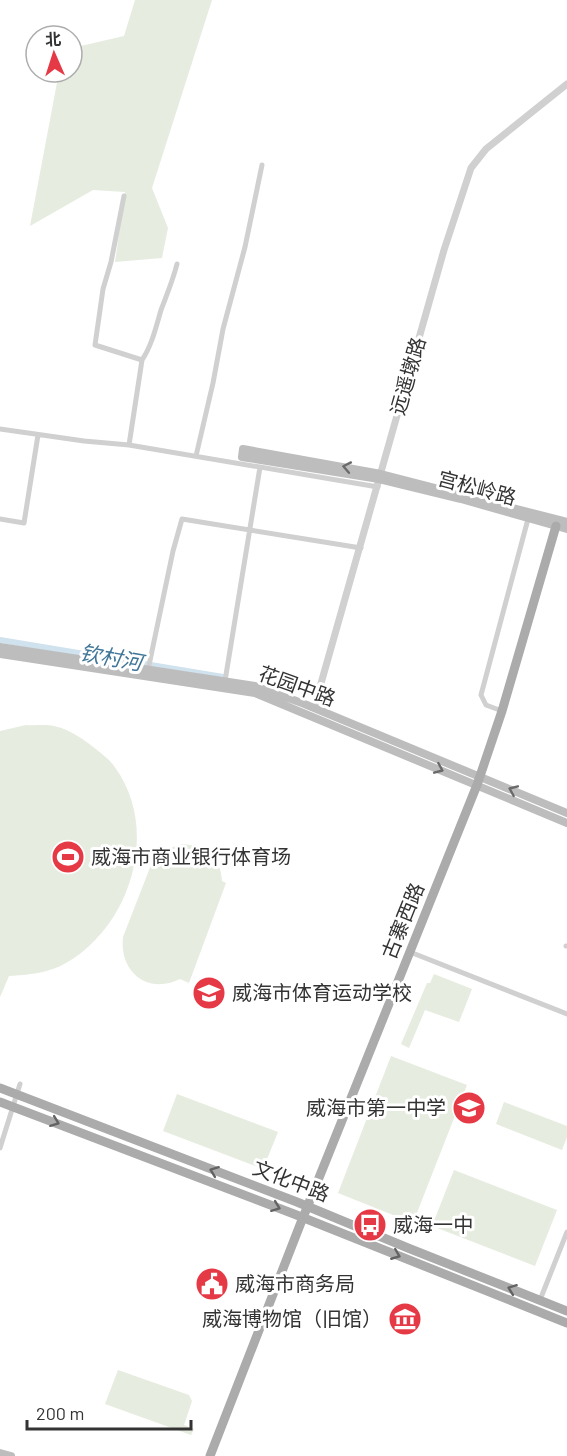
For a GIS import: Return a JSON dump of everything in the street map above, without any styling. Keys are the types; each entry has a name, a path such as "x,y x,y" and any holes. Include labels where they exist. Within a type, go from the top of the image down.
{"main road":[{"path":"379,480 242,457 243,449 567,522"},
{"name":"宫松岭路","path":"379,480 460,499 567,529"},
{"name":"古寨西路","path":"210,1456 307,1207 479,781 556,526"},
{"name":"花园中路","path":"0,647 149,666 255,686 314,708 479,781 567,813"},
{"path":"0,654 255,693 479,781 567,823"},
{"name":"文化中路","path":"0,1088 567,1311"},
{"name":"文化中路","path":"0,1102 303,1218 567,1323"},
{"path":"0,1453 11,1456"}],"street":[{"name":"远遥墩路","path":"314,708 444,250 471,168 486,149 567,84"},
{"path":"196,456 234,286 237,284 262,165"},
{"path":"124,196 111,262 103,289 95,345 142,360"},
{"path":"129,445 142,360 148,351 177,264"},
{"path":"0,429 129,445 260,467 379,480"},
{"path":"0,519 24,523 38,435"},
{"path":"225,681 260,467"},
{"path":"149,666 182,519 361,548"},
{"path":"502,711 486,705 481,695 528,519"},
{"path":"410,952 567,1014"},
{"path":"0,1149 20,1084"},
{"path":"540,1300 567,1232"}],"shaded area":[{"path":"135,0 212,0 152,188 168,228 162,258 115,262 125,192 93,190 30,226 57,84 84,84 84,45 124,36"},
{"name":"威海市商业银行体育场","path":"26,725 60,727 87,742 114,766 128,791 135,818 137,846 132,874 122,901 108,925 89,946 66,963 53,969 9,976 0,997 0,731"},
{"path":"183,844 198,847 210,854 219,865 222,881 226,883 189,983 180,979 157,984 147,982 131,970 126,961 123,937 158,847 166,849"},
{"path":"434,974 472,989 459,1022 425,1010 409,1048 401,1044 427,983 430,983"},
{"path":"391,1056 467,1085 413,1223 338,1193"},
{"path":"177,1094 278,1132 263,1169 163,1131"},
{"path":"504,1102 567,1126 567,1137 562,1150 496,1124"},
{"path":"454,1170 557,1210 535,1266 432,1226"},
{"path":"118,1370 189,1395 192,1401 184,1425 194,1429 191,1435 105,1404"}],"waterway":[{"name":"钦村河","path":"0,640 223,677"}],"place":[{"name":"威海市商业银行体育场","path":"68,857"},
{"name":"威海市体育运动学校","path":"209,993"},
{"name":"威海市第一中学","path":"469,1108"},
{"name":"威海一中","path":"370,1225"},
{"name":"威海市商务局","path":"212,1284"},
{"name":"威海博物馆（旧馆）","path":"405,1319"}]}
